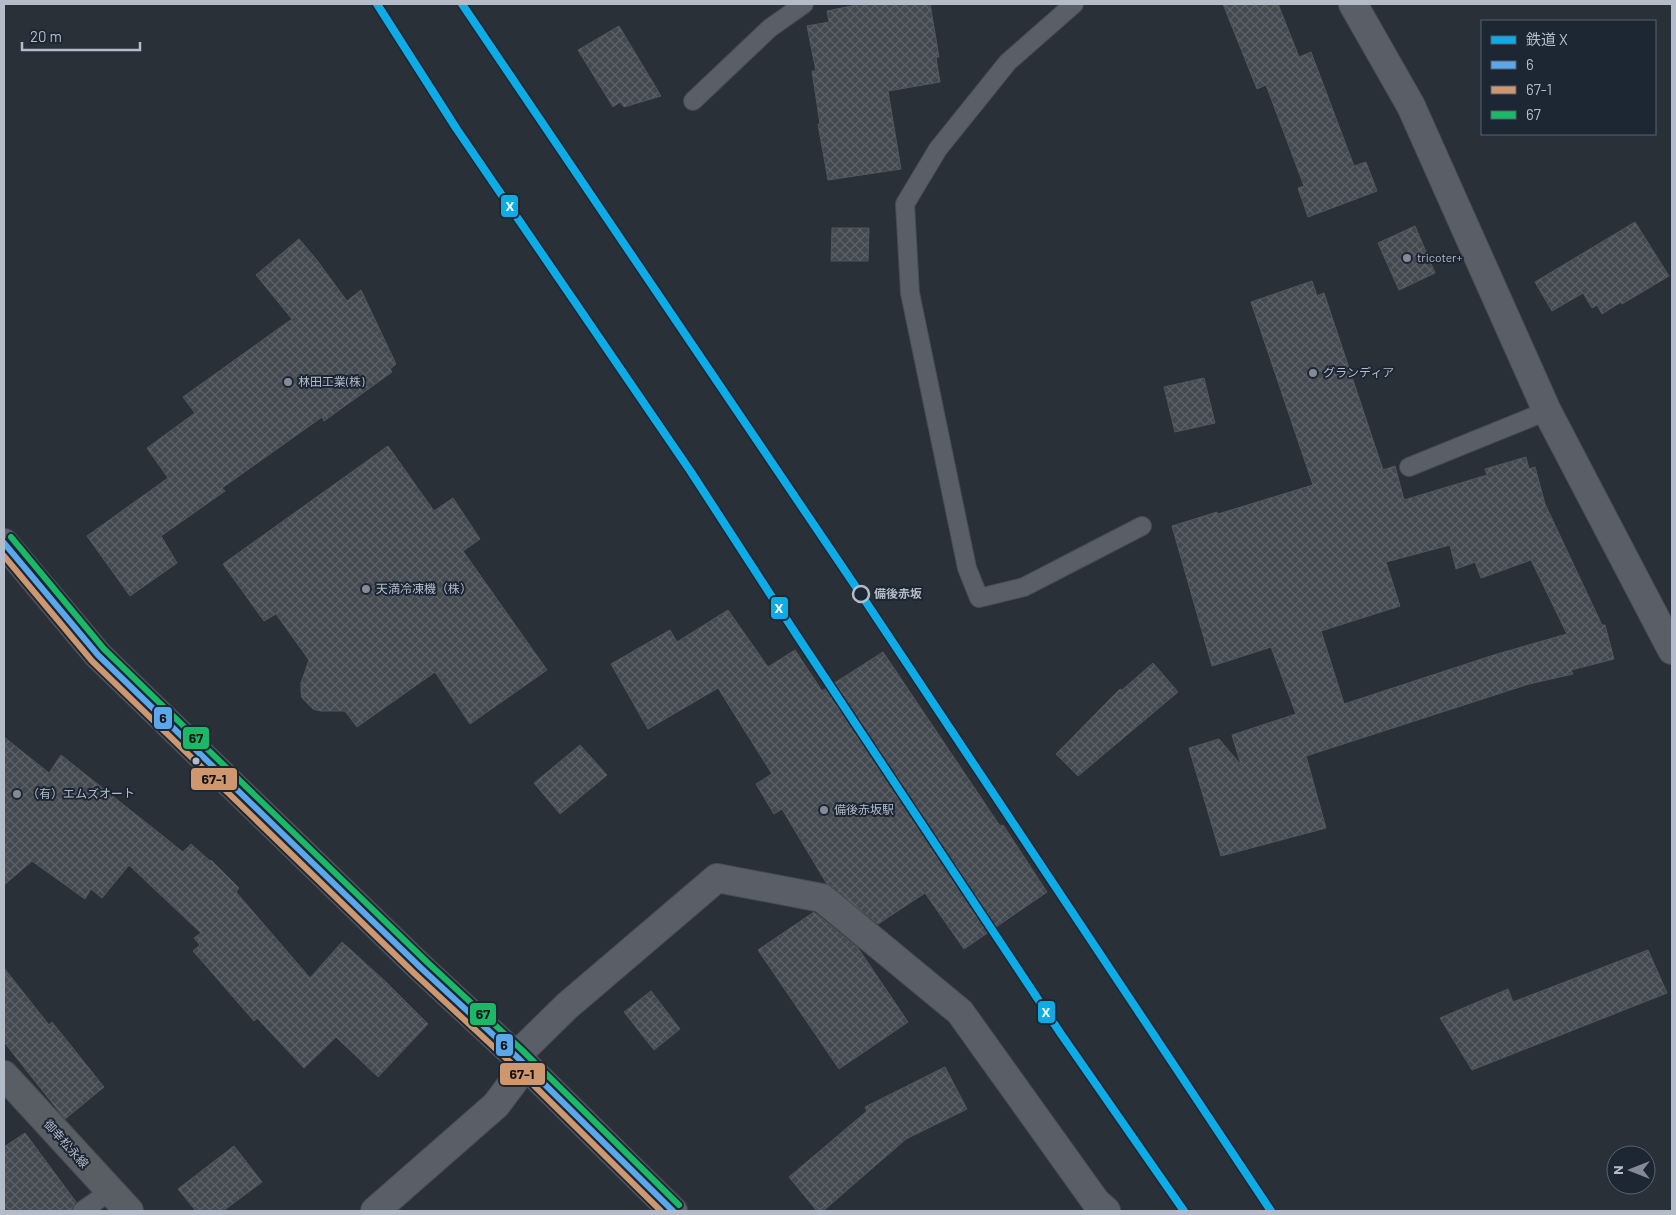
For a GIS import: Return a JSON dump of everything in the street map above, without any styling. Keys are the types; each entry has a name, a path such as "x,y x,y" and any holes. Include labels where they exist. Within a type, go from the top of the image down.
{"main road":[{"path":"4,543 98,655 421,968 516,1056 673,1211"},
{"name":"御幸松永線","path":"4,1075 129,1211"}],"street":[{"path":"1353,4 1411,106 1547,412 1672,650"},
{"path":"375,1211 496,1105 514,1081 516,1056 567,1006 716,878 822,898 960,1012 1096,1202 1106,1211"}],"lane":[{"path":"693,101 770,28 804,4"},
{"path":"1074,4 1008,62 938,149 905,204 910,292 967,568 979,598 1024,587 1142,526"},
{"path":"1409,468 1547,412"},
{"path":"82,1211 110,1192"}],"building":[{"path":"861,4 930,4 939,57 936,58 940,82 888,91 901,169 828,180 818,124 820,124 812,71 816,71 807,26 829,22 827,11"},
{"path":"1223,4 1278,4 1299,57 1311,52 1354,166 1366,162 1377,191 1308,217 1298,188 1304,186 1266,85 1257,89"},
{"path":"619,26 661,96 624,107 620,102 613,107 578,50"},
{"path":"1635,222 1669,276 1602,314 1597,305 1592,308 1583,293 1552,311 1535,282"},
{"name":"tricoter+","path":"1415,226 1435,273 1399,290 1378,243"},
{"path":"832,228 869,228 868,261 831,261"},
{"path":"299,239 347,301 361,290 396,364 390,369 392,372 324,421 322,417 222,488 225,491 161,536 177,563 130,596 87,536 168,478 147,448 195,413 183,397 292,319 256,275"},
{"path":"1312,281 1317,296 1324,293 1383,470 1395,466 1404,500 1487,475 1485,469 1526,457 1529,469 1535,467 1545,504 1602,625 1605,625 1614,659 1571,670 1573,674 1529,684 1306,756 1326,828 1221,856 1189,748 1219,739 1241,765 1232,735 1296,714 1271,647 1212,666 1172,526 1313,485 1251,302","holes":["1450,545 1456,569 1475,562 1481,578 1531,560 1567,634 1497,654 1344,704 1321,631 1400,606 1386,562"]},
{"path":"1204,378 1215,423 1175,432 1164,387"},
{"name":"天満冷凍機（株）","path":"388,446 434,511 453,498 480,539 463,551 547,670 470,724 435,672 357,727 345,711 320,711 313,709 302,698 301,691 301,683 309,660 276,614 264,621 223,564"},
{"path":"728,610 768,667 795,650 822,691 883,652 1000,826 1003,825 1047,892 964,949 925,893 878,924 827,884 782,809 774,814 756,784 772,774 718,688 648,729 611,664 670,630 677,642"},
{"path":"1153,663 1178,692 1078,776 1056,754 1120,689 1122,690"},
{"path":"4,737 49,773 61,755 183,852 191,844 211,860 239,888 236,892 310,978 342,942 428,1024 378,1077 336,1037 304,1068 257,1018 254,1021 193,951 200,945 194,938 201,933 129,865 102,898 91,889 85,899 32,861 4,885"},
{"path":"580,745 607,775 560,814 534,783"},
{"path":"814,912 858,948 908,1022 839,1069 758,950"},
{"path":"1648,950 1667,993 1472,1070 1440,1018 1508,989 1513,1002"},
{"path":"4,968 49,1025 52,1022 104,1087 65,1119 4,1042"},
{"path":"651,991 680,1029 654,1050 624,1012"},
{"path":"945,1067 967,1109 906,1139 823,1211 817,1211 789,1177 867,1111 865,1107"},
{"path":"25,1133 76,1202 71,1211 4,1211 4,1147"},
{"path":"234,1146 262,1182 223,1211 196,1211 178,1189"}],"rail line":[{"name":"X","path":"377,4 456,128 691,472 1061,1034 1184,1211"},
{"name":"X","path":"462,4 858,590 1271,1211"}],"transit line":[{"name":"67","path":"11,537 104,649 427,962 522,1050 679,1205"},
{"name":"6","path":"4,543 98,655 421,968 516,1056 673,1211"},
{"name":"67-1","path":"4,556 92,661 415,974 510,1062 661,1211"}],"place":[{"name":"tricoter+","path":"1407,258"},
{"name":"グランディア","path":"1313,373"},
{"name":"林田工業(株)","path":"288,382"},
{"name":"天満冷凍機（株）","path":"366,589"},
{"name":"備後赤坂","path":"861,594"},
{"name":"（有）エムズオート","path":"17,794"},
{"name":"備後赤坂駅","path":"824,810"}]}
